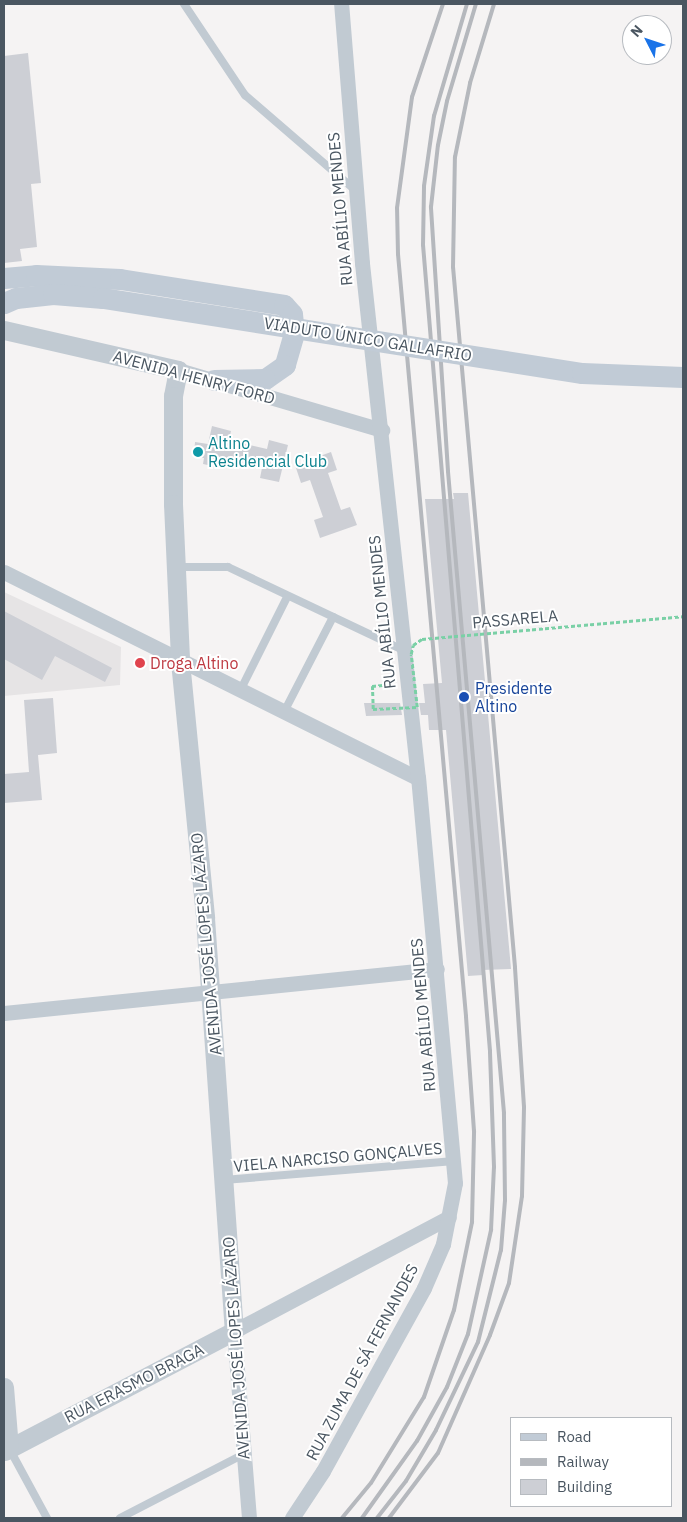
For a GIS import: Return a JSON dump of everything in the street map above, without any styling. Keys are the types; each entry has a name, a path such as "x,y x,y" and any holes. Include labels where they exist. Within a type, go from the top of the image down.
{"main road":[{"path":"4,278 36,275 120,279 284,305 292,314 294,333 285,365 265,379 214,380"},
{"name":"VIADUTO ÚNICO GALLAFRIO","path":"4,291 41,288 53,294"},
{"name":"VIADUTO ÚNICO GALLAFRIO","path":"4,303 53,294 103,298 582,373 683,378"}],"street":[{"name":"RUA ABÍLIO MENDES","path":"341,4 355,190 382,430 406,683 418,778 437,970 454,1162 454,1198 449,1217"},
{"name":"AVENIDA HENRY FORD","path":"4,330 178,370 382,430"},
{"name":"AVENIDA JOSÉ LOPES LÁZARO","path":"178,370 173,415 180,661 210,991 249,1518"},
{"path":"4,572 418,778"},
{"path":"4,1012 437,970"},
{"name":"RUA ERASMO BRAGA","path":"7,1449 449,1217"},
{"name":"RUA ZUMA DE SÁ FERNANDES","path":"292,1518 323,1471 424,1288 443,1244 449,1217"},
{"path":"4,1387 7,1449"}],"lane":[{"path":"184,4 245,95 355,190"},
{"path":"176,567 228,567 287,597 403,650"},
{"path":"240,691 287,597"},
{"path":"284,712 333,617"},
{"name":"VIELA NARCISO GONÇALVES","path":"224,1180 454,1162"},
{"path":"7,1449 47,1518"},
{"path":"120,1518 244,1454"}],"path":[{"name":"PASSARELA","path":"406,683 372,686 373,709 417,707 411,651 422,639 683,616"}],"shaded area":[{"path":"4,592 121,647 120,685 4,696"}],"building":[{"path":"28,53 41,183 31,184 37,247 20,249 22,261 4,263 4,56"},
{"path":"212,426 231,431 229,440 267,449 269,440 288,445 279,482 260,478 262,468 224,459 222,468 203,464 204,458 194,457 195,442 208,444"},
{"path":"331,452 337,470 328,473 341,510 350,507 357,525 320,538 314,520 323,517 310,480 301,483 295,465"},
{"path":"453,493 468,493 511,969 482,970 483,975 468,976 446,730 429,730 428,715 421,715 419,703 425,703 423,684 442,683 425,499 454,499"},
{"path":"4,611 112,668 105,682 55,656 42,680 4,659"},
{"path":"53,698 57,753 38,755 42,800 4,803 4,774 29,772 24,700"},
{"path":"364,703 400,703 402,715 366,716"}],"railway":[{"path":"342,1518 371,1483 424,1397 454,1310 472,1222 474,1131 466,1016 398,254 397,208 412,97 443,4"},
{"path":"362,1518 417,1441 447,1387 468,1334 491,1230 494,1167 490,1051 423,245 424,186 434,116 467,4"},
{"path":"377,1518 406,1481 436,1430 478,1342 501,1250 505,1200 504,1113 448,471 431,207 438,145 447,101 476,4"},
{"path":"389,1518 438,1453 490,1335 509,1283 522,1196 524,1107 515,967 453,267 455,157 470,83 494,4"}],"place":[{"name":"Altino Residencial Club","path":"198,452"},
{"name":"Droga Altino","path":"140,663"},
{"name":"Presidente Altino","path":"464,697"}]}
